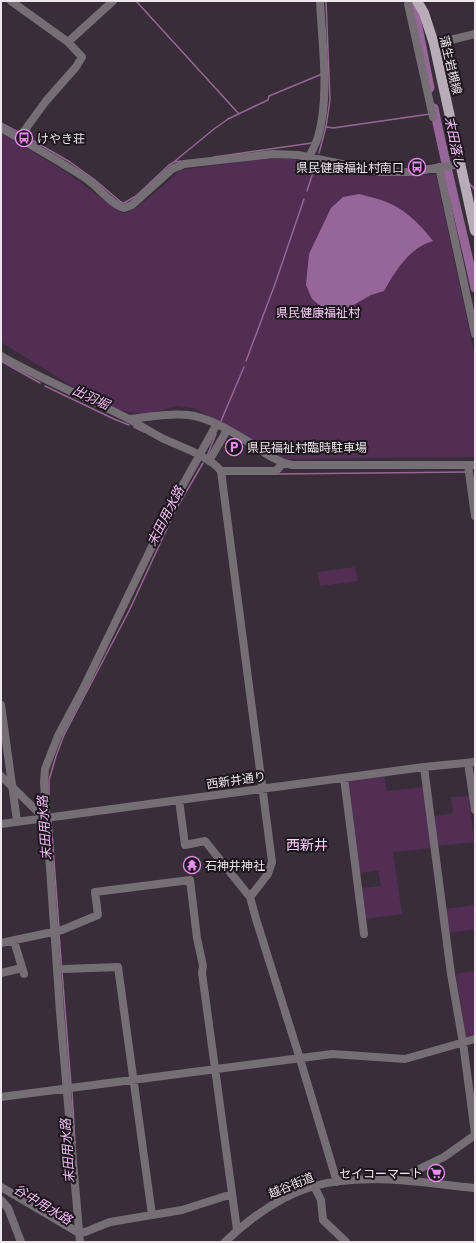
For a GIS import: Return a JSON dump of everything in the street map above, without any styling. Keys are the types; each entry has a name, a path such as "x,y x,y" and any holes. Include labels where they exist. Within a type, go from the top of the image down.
{"main road":[{"name":"蒲生岩槻線","path":"417,1 424,13 434,44 475,231"}],"street":[{"path":"12,1 68,42 82,58 46,101 18,138"},
{"path":"68,42 113,1"},
{"path":"309,157 318,138 325,95 320,1"},
{"path":"410,1 408,4 433,117"},
{"path":"434,44 475,34"},
{"path":"1,128 65,165 86,179 116,205 124,208 132,205 172,169 184,164 272,154 290,154 309,157 382,172 412,172 460,164"},
{"path":"439,167 475,334"},
{"path":"1,356 20,367 130,419 162,438 200,455 221,471 276,471 283,463"},
{"path":"130,419 177,414 199,417 227,430 283,463 303,465 472,465 475,516"},
{"path":"80,1242 78,1233 44,818 45,769 58,736 83,689 174,501 214,429"},
{"path":"209,461 227,430"},
{"path":"221,471 272,862 268,874 250,897"},
{"path":"1,705 17,822"},
{"path":"472,762 475,810"},
{"name":"西新井通り","path":"1,824 424,767 472,762"},
{"path":"413,1172 444,1156 475,1134 424,767"},
{"path":"1,776 44,818"},
{"path":"344,778 364,934"},
{"path":"179,800 186,845 204,841 250,897 337,1182"},
{"path":"1,943 62,930 98,915 95,892 190,880 197,938 203,966 202,973 214,1070 237,1230"},
{"path":"1,973 23,971 14,941"},
{"path":"65,969 118,967 152,1215"},
{"path":"1,1097 67,1087 134,1080 332,1054 405,1059 463,1042 475,1040"},
{"name":"越谷街道","path":"225,1242 237,1230 267,1208 314,1186 337,1182 375,1180 475,1188"},
{"path":"314,1186 321,1200 323,1220 346,1242"},
{"path":"1,1187 78,1233 85,1232 110,1222 182,1210 232,1194"},
{"path":"1,1200 8,1208 21,1242"}],"green space":[{"name":"県民健康福祉村","path":"1,133 66,172 123,214 138,207 181,170 268,158 293,159 369,176 436,175 475,357 475,457 287,459 270,453 212,417 193,408 176,406 145,415 120,410 70,385 1,342"},
{"path":"355,567 358,581 320,586 317,572"},
{"path":"384,776 387,791 424,787 432,848 393,852 402,914 365,919 361,888 381,886 378,871 359,873 347,781"},
{"path":"469,796 474,842 437,846 434,816 453,813 451,797"},
{"path":"475,905 475,929 449,933 445,909"},
{"path":"475,971 475,1036 466,1038 456,974"}],"shaded area":[{"path":"359,194 385,201 399,208 415,221 433,241 424,244 410,254 393,275 384,291 371,295 350,307 335,310 324,309 312,299 306,285 309,254 331,208 343,197"}],"waterway":[{"path":"136,1 239,114"},
{"path":"319,153 326,127 330,100 326,1"},
{"name":"末田落し","path":"413,1 430,88"},
{"path":"175,161 228,119 268,100 269,96 322,74"},
{"name":"末田落し","path":"434,108 475,288"},
{"path":"327,127 333,128 430,114"},
{"path":"1,123 20,133"},
{"path":"25,136 70,162 124,203 136,196 169,165 174,162 181,161"},
{"path":"214,157 312,143"},
{"name":"末田落し","path":"444,155 450,162"},
{"path":"307,191 316,163"},
{"path":"470,184 475,190"},
{"path":"246,361 275,284 304,199"},
{"name":"出羽堀","path":"1,361 40,383"},
{"path":"221,421 244,367"},
{"name":"出羽堀","path":"45,386 129,425"},
{"name":"出羽堀","path":"134,427 144,432"},
{"path":"207,456 216,434"},
{"name":"末田用水路","path":"49,802 49,780 64,735 129,611 175,511 203,463"},
{"path":"278,474 466,472"},
{"name":"末田用水路","path":"51,820 59,928"},
{"name":"末田用水路","path":"59,934 71,1085"},
{"name":"末田用水路","path":"72,1091 75,1143"}],"place":[{"name":"けやき荘","path":"24,138"},
{"name":"県民健康福祉村南口","path":"417,167"},
{"name":"県民福祉村臨時駐車場","path":"234,447"},
{"name":"石神井神社","path":"192,865"},
{"name":"セイコーマート","path":"436,1173"}],"district":[{"name":"西新井","path":"307,844"}],"water label":[{"name":"谷中用水路","path":"43,1204"}]}
